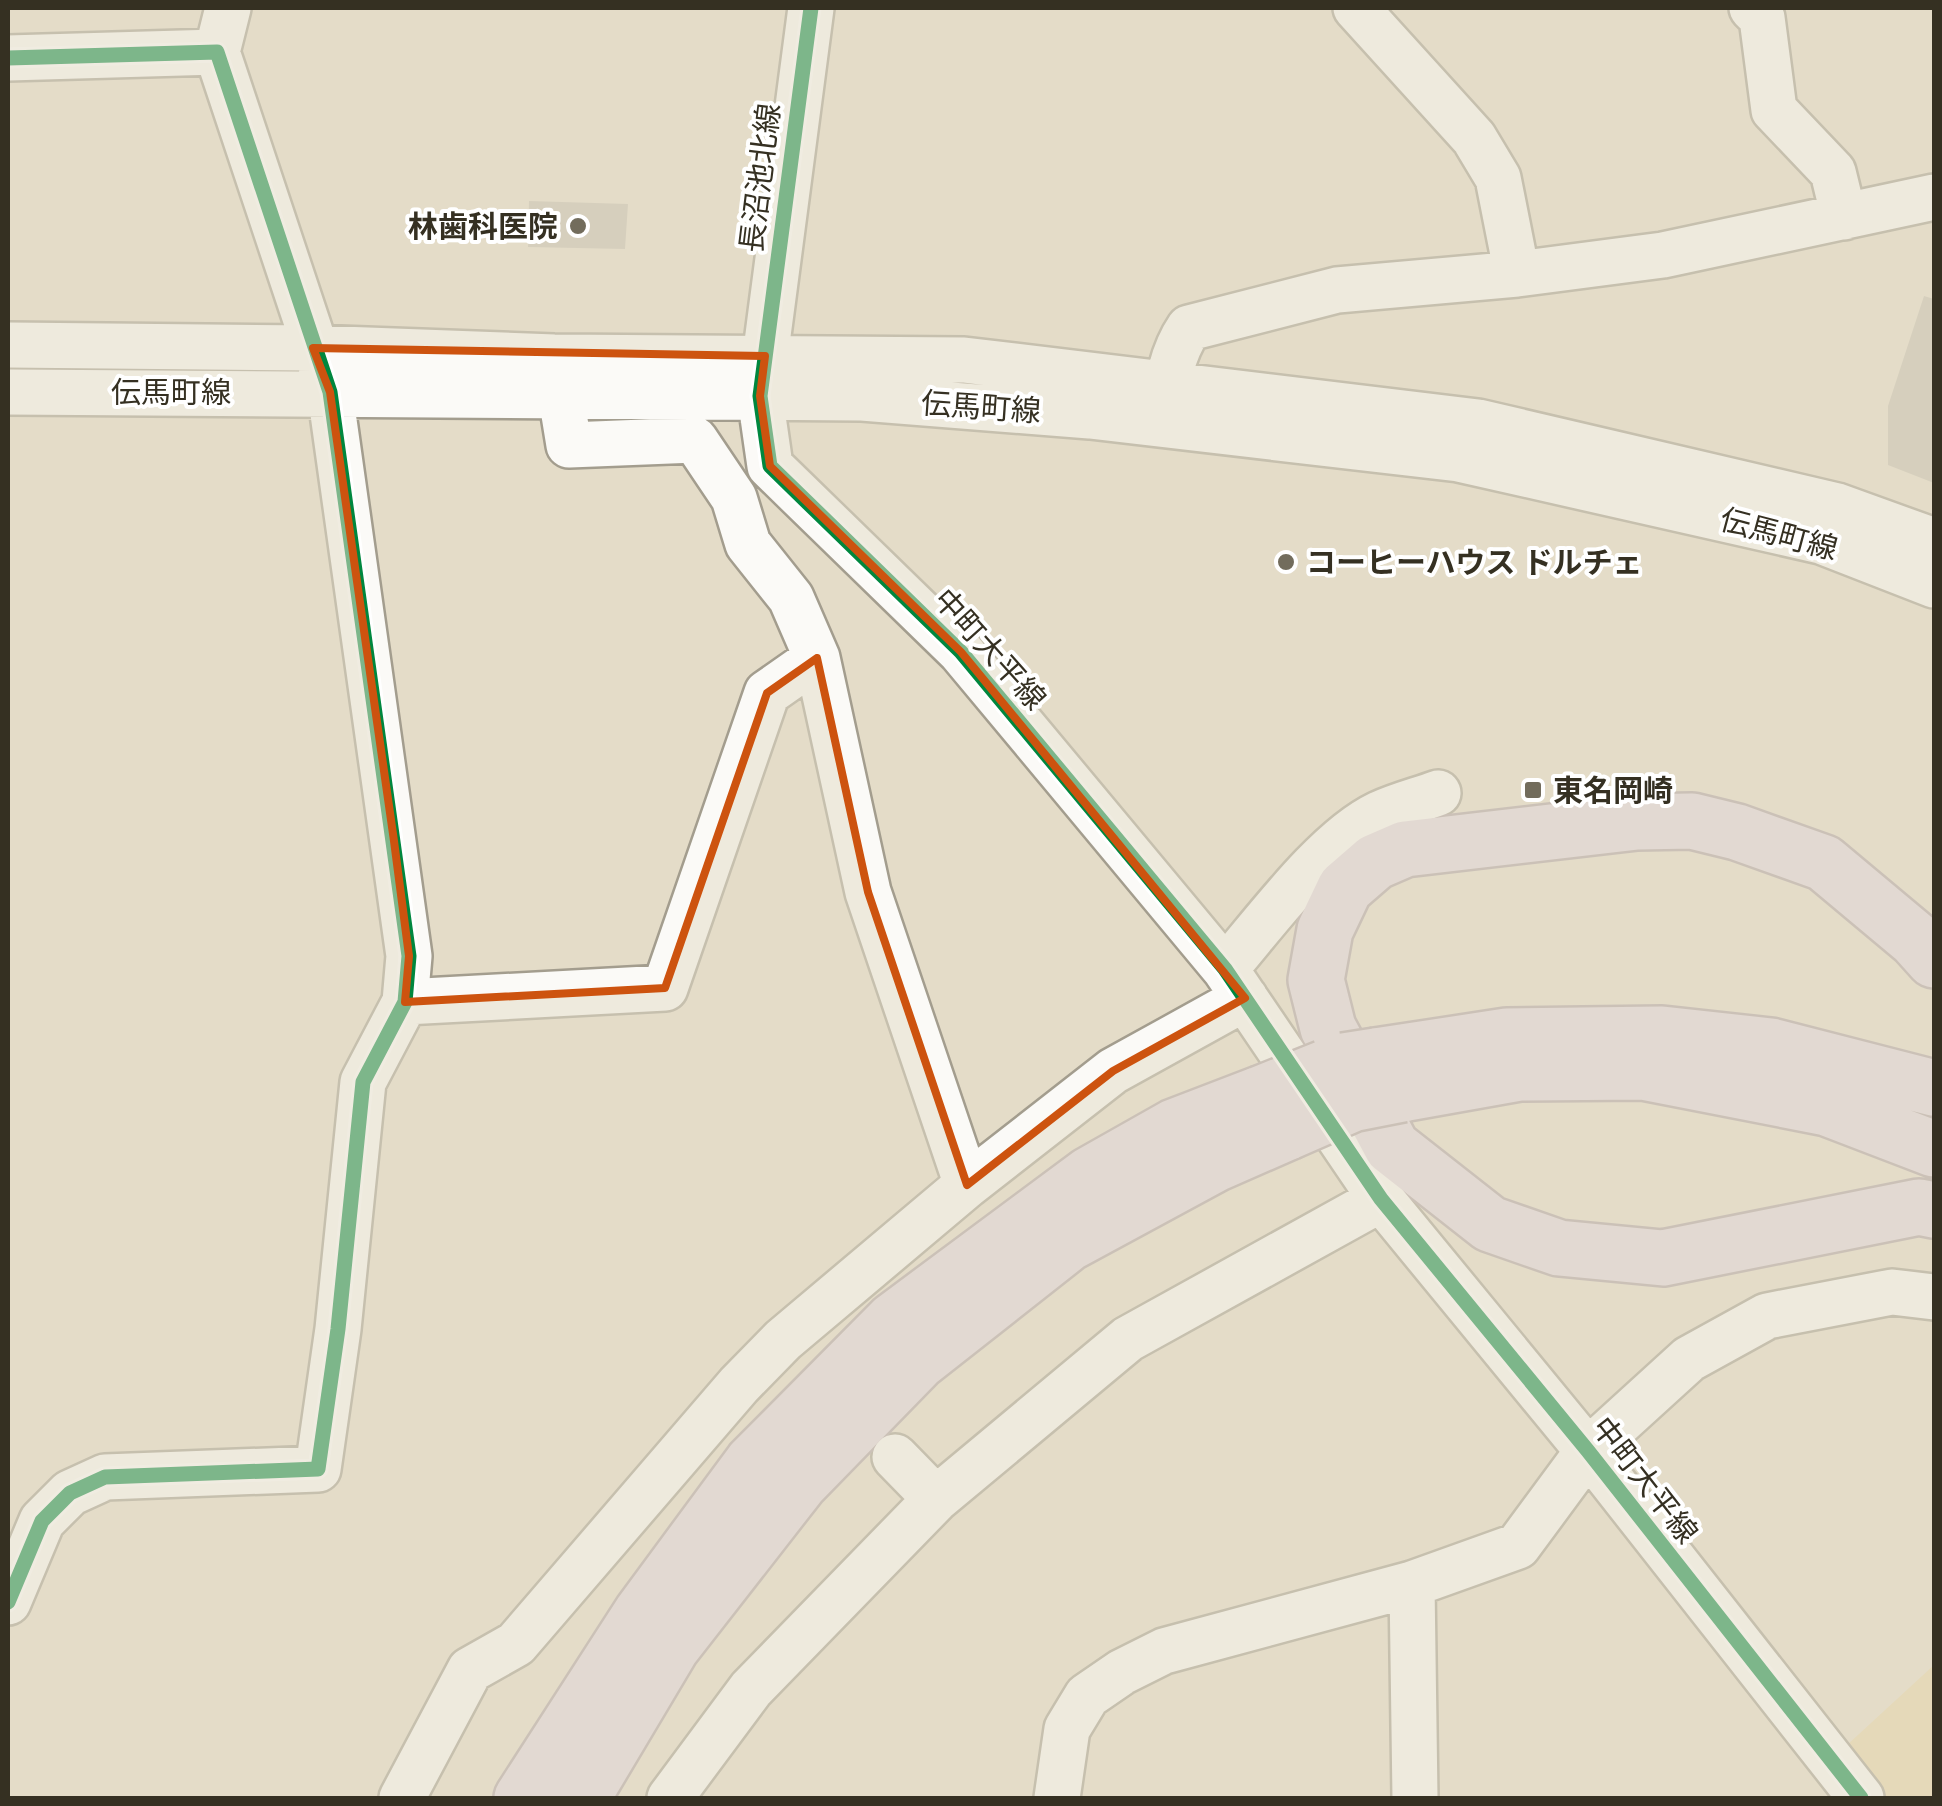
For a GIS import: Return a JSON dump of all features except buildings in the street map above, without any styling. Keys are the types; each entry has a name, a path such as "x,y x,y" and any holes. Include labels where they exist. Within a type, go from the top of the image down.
{"highway":[{"path":"1934,960 1916,940 1824,863 1692,820 1637,822 1404,849 1375,862 1345,888 1324,930 1316,980 1328,1028 1392,1147 1490,1224 1559,1248 1663,1258 1919,1208 1934,1210"},
{"path":"522,1798 642,1612 752,1463 894,1320 1089,1175 1174,1128 1352,1104 1389,1075 1508,1036 1662,1034 1771,1046 1934,1088"},
{"path":"1389,1075 1643,1072 1827,1108 1934,1149"},
{"path":"582,1798 672,1647 800,1483 918,1362 1069,1243 1215,1164 1274,1113"}],"street":[{"path":"8,1602 42,1521 70,1493 105,1477 318,1470 338,1329 363,1082 405,1002 409,956 330,392 217,52 228,8"},
{"name":"長沼池北線","path":"763,376 810,8"},
{"path":"1356,8 1474,138 1498,178 1516,274"},
{"path":"1752,8 1762,18 1774,110 1833,172 1844,217"},
{"path":"8,58 217,52"},
{"path":"1164,404 1180,342 1189,328 1338,290 1516,274 1662,255 1934,197"},
{"name":"伝馬町線","path":"8,345 313,348 554,356 763,376"},
{"name":"伝馬町線","path":"8,392 561,396 964,360 1164,404 1459,459 1821,541 1934,585"},
{"name":"中町大平線","path":"763,376 770,466 961,652 1235,983 1381,1198 1861,1798"},
{"path":"561,396 569,445 695,440 734,498 748,544 791,598 817,658 868,892 967,1185"},
{"name":"伝馬町線","path":"1164,404 1478,422 1837,506 1934,540"},
{"path":"405,1002 665,988 767,693 817,658"},
{"path":"402,1798 470,1670 516,1644 739,1385 783,1340 967,1185 1113,1071 1235,983 1309,874 1349,834 1378,815 1438,793"},
{"path":"670,1798 751,1689 936,1499 1128,1339 1381,1198"},
{"path":"1057,1798 1067,1729 1087,1696 1122,1672 1164,1651 1412,1584 1518,1546 1588,1452 1689,1359 1767,1316 1892,1292 1934,1297"},
{"path":"783,1340 819,1377"},
{"path":"895,1457 936,1499"},
{"path":"1412,1584 1416,1798"}],"highlighted area":[{"path":"313,348 765,356 760,396 770,466 961,652 1245,998 1113,1071 967,1185 868,892 817,658 767,693 665,988 405,1002 409,956 394,841 330,392"}],"shaded area":[{"path":"1934,1665 1934,1798 1887,1798 1846,1746"}],"cycle path":[{"path":"811,8 760,396 770,466 961,652 1225,969 1381,1199 1588,1451 1861,1798"},
{"path":"8,58 217,52 330,392 409,956 405,1002 363,1082 338,1329 318,1469 105,1477 70,1493 42,1521 8,1602"}],"place":[{"name":"林歯科医院","path":"578,226"},
{"name":"コーヒーハウス ドルチェ","path":"1286,562"},
{"name":"東名岡崎","path":"1533,790"}]}
